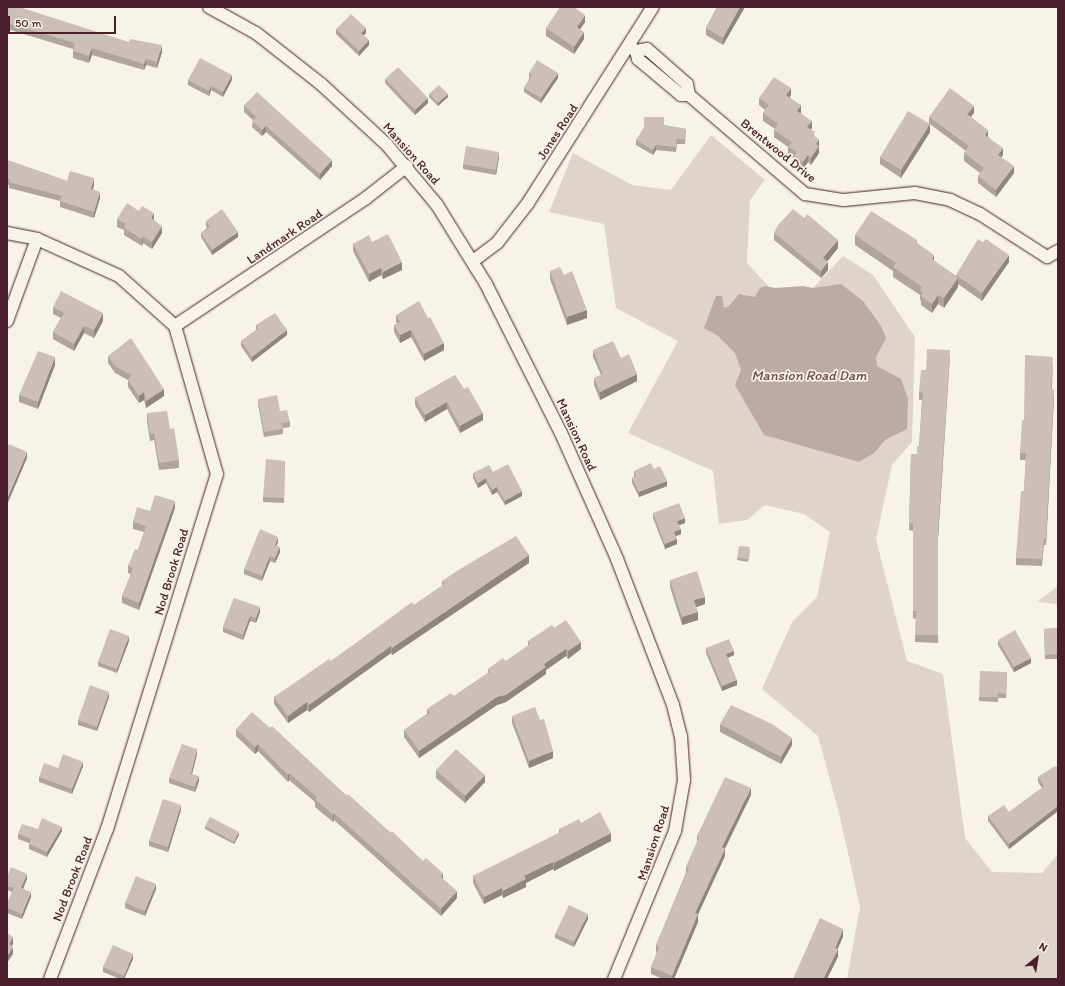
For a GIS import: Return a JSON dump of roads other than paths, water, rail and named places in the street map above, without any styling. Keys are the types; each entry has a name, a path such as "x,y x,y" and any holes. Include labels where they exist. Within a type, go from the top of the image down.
{"street":[{"name":"Mansion Road","path":"208,7 241,23 285,54 356,116 407,166 455,230 473,261 561,433 617,559 663,676 681,736 684,780 675,831 614,979"},
{"name":"Jones Road","path":"473,261 497,244 524,209 632,48 653,7"},
{"name":"Brentwood Drive","path":"632,48 648,49 688,84 689,95 805,194 844,200 915,194 950,200 980,214 1047,257 1058,251"},
{"name":"Landmark Road","path":"175,326 366,198 407,166"},
{"path":"7,233 37,240 119,276 175,326"},
{"path":"7,321 37,240"},
{"name":"Nod Brook Road","path":"50,979 107,830 216,474 175,326"}],"water":[{"name":"Mansion Road Dam","path":"841,284 863,301 881,326 886,338 876,357 877,366 901,379 908,399 907,429 885,440 874,453 859,462 764,435 735,385 741,370 735,353 718,336 704,328 716,296 722,296 724,308 729,306 739,294 755,297 760,288 765,286 775,288 803,286 813,288"}]}
